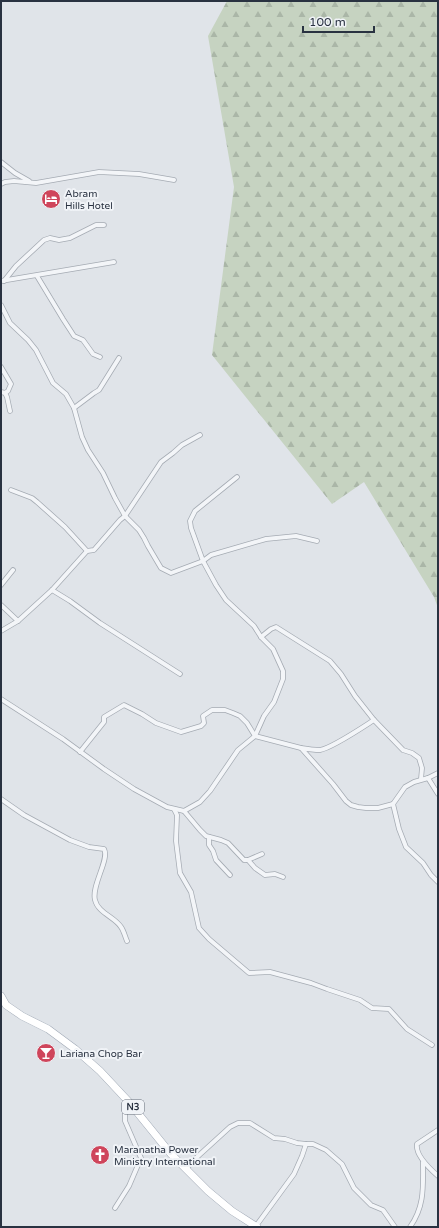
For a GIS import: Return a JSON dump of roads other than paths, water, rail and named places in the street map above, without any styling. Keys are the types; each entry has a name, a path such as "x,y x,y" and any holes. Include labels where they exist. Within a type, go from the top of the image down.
{"main road":[{"name":"N3","path":"1,996 6,1004 22,1016 48,1029 75,1049 100,1071 128,1101 171,1154 219,1200 232,1211 256,1227"}],"street":[{"path":"1,162 32,182"},
{"path":"1,184 14,181 32,182 57,180 99,172 139,174 174,180"},
{"path":"3,281 16,266 44,240 50,238 60,240 70,238 96,225 104,225"},
{"path":"3,281 114,262"},
{"path":"37,276 74,336 83,340 93,354 100,357"},
{"path":"1,306 10,323 32,345 53,383 66,394 74,408 82,437 88,450 103,473 125,516 142,534 161,568 172,573 203,561 211,555 266,539 296,536 317,541"},
{"path":"74,408 99,390 119,358"},
{"path":"1,367 10,384 8,391 3,392 7,397 10,411"},
{"path":"1,631 18,621 52,590 87,551 94,550 125,516 161,462 182,445 200,435"},
{"path":"184,811 200,802 210,791 238,750 255,736 264,716 274,702 284,676 281,665 273,649 261,637 254,626 226,600 216,586 203,561 191,528 190,521 195,511 237,477"},
{"path":"11,490 32,498 37,502 65,527 87,551"},
{"path":"1,585 13,570"},
{"path":"52,590 100,623 180,674"},
{"path":"1,605 18,621"},
{"path":"261,637 276,627 330,661 341,674 354,696 374,720 403,750 412,753 419,758 422,768 421,779"},
{"path":"1,699 134,789 158,803 184,811 200,830 209,837 228,843 244,860 248,860 262,854"},
{"path":"80,752 104,722 104,717 124,705 156,723 181,732 201,726 204,723 203,716 212,710 225,710 240,716 247,723 255,736 301,748 318,750 324,749 338,742 374,720"},
{"path":"301,748 346,801 351,805 358,807 378,808 393,804 405,787 438,773"},
{"path":"428,778 438,794"},
{"path":"1,798 24,815 70,840 89,847 104,849 106,854 94,894 95,901 98,907 121,926 127,941"},
{"path":"393,804 399,829 406,847 423,863 438,882"},
{"path":"174,809 177,815 176,840 180,873 191,892 199,928 209,939 250,973 270,972 311,983 360,1000 372,1008 389,1009 407,1029 432,1045"},
{"path":"209,837 209,845 216,860 230,875"},
{"path":"248,860 255,868 265,875 275,874 283,877"},
{"path":"115,1208 129,1186 141,1158 126,1121 125,1114 128,1101"},
{"path":"186,1169 201,1153 230,1127 238,1123 250,1123 274,1138 285,1139 297,1143 313,1144 326,1150 342,1164 354,1188 371,1205 383,1210 395,1227"},
{"path":"438,1130 417,1144 416,1147 423,1162 438,1176"},
{"path":"256,1227 294,1174 306,1144"},
{"path":"410,1227 418,1215 421,1206 423,1193 423,1162"}],"place":[{"name":"Abram Hills Hotel","path":"51,199"},
{"name":"Lariana Chop Bar","path":"46,1053"},
{"name":"Maranatha Power Ministry International","path":"100,1155"}]}
